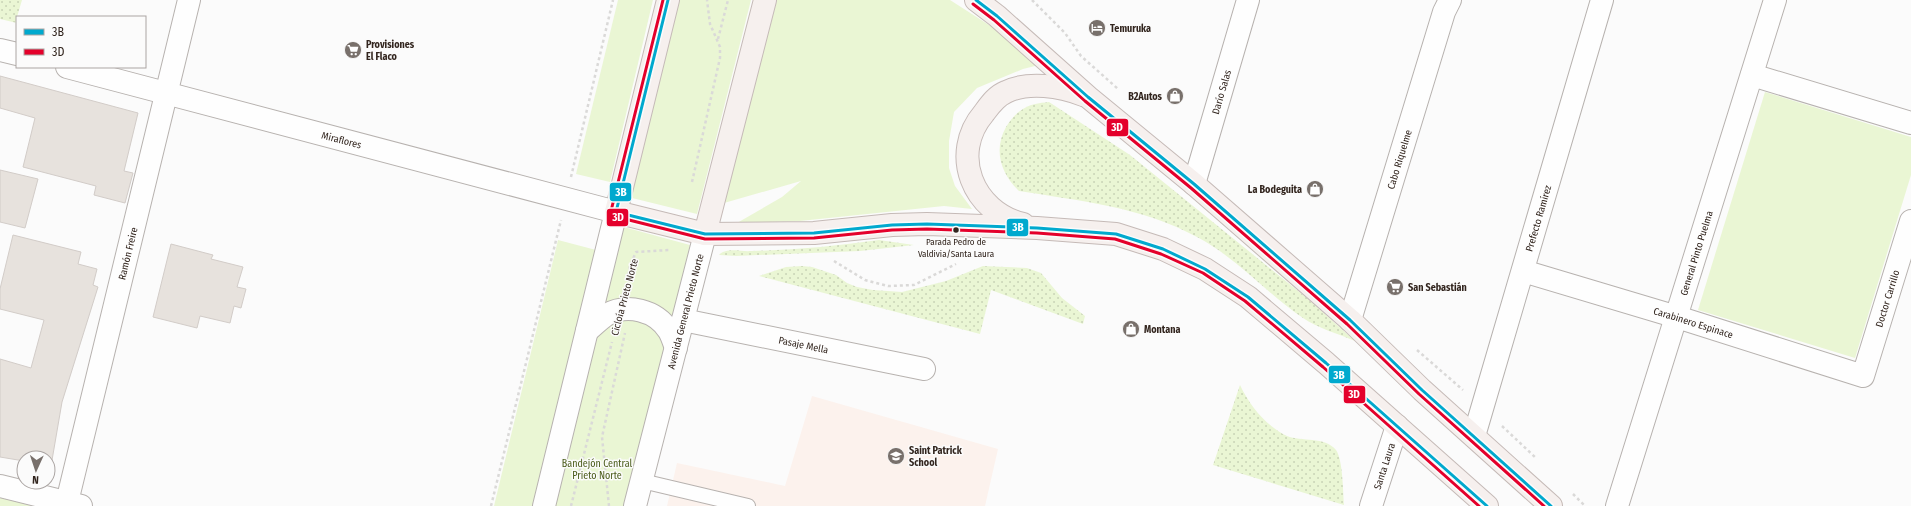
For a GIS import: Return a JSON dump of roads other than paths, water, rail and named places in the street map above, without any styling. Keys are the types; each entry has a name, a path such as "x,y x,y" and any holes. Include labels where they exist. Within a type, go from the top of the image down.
{"main road":[{"path":"668,0 616,212 705,234 814,233 892,225 927,224 1037,228 1116,234 1163,249 1204,269 1248,297 1487,506"},
{"name":"Avenida General Prieto Norte","path":"705,234 765,0"},
{"path":"976,0 997,16 1088,97 1194,184 1350,320 1551,506"},
{"path":"1037,228 1012,222 981,197 973,185 968,170 970,136 976,122 994,100 1006,92 1034,86 1062,89 1088,97"}],"street":[{"name":"Ramón Freire","path":"71,505 165,92 188,0"},
{"name":"Darío Salas","path":"1194,184 1248,0"},
{"name":"Cabo Riquelme","path":"1350,320 1444,12 1450,0"},
{"name":"Prefecto Ramírez","path":"1474,436 1602,0"},
{"name":"General Pinto Puelma","path":"1617,506 1678,317 1775,0"},
{"path":"0,50 16,54"},
{"name":"Miraflores","path":"71,68 616,212"},
{"path":"1752,75 1911,123"},
{"path":"544,506 616,212"},
{"name":"Doctor Carrillo","path":"1863,376 1911,221"},
{"name":"Avenida General Prieto Norte","path":"635,506 705,234"},
{"name":"Carabinero Espinace","path":"1523,271 1678,317 1863,376"},
{"path":"587,331 606,315 625,309 641,311 656,317 669,331 676,348"},
{"name":"Pasaje Mella","path":"683,320 924,369"},
{"name":"Santa Laura","path":"1371,506 1397,426"},
{"path":"0,486 71,505"}],"lane":[{"path":"642,481 748,506"}],"place":[{"name":"Temuruka","path":"1097,28"},
{"name":"Provisiones El Flaco","path":"353,50"},
{"name":"B2Autos","path":"1175,96"},
{"name":"La Bodeguita","path":"1315,189"},
{"name":"Parada Pedro de Valdivia/Santa Laura","path":"956,230"},
{"name":"San Sebastián","path":"1395,287"},
{"name":"Montana","path":"1131,329"},
{"name":"Saint Patrick School","path":"896,456"}],"park label":[{"name":"Bandejón Central Prieto Norte","path":"597,468"}]}
